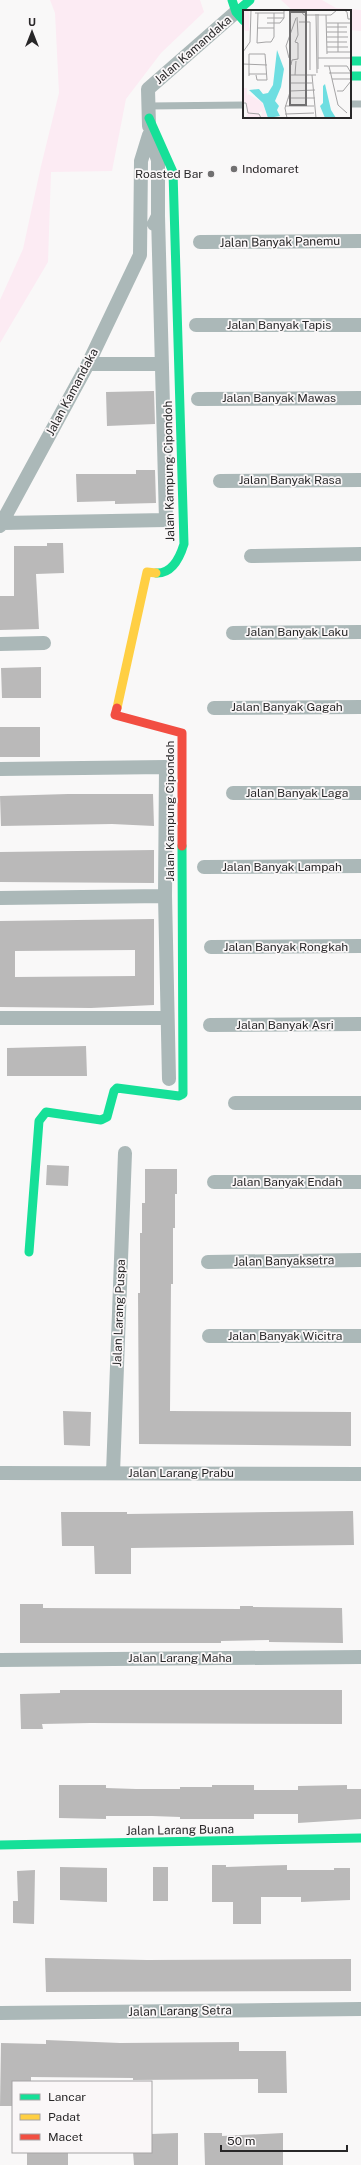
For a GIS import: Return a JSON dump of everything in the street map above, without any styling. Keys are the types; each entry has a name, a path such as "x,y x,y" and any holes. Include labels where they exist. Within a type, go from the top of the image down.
{"street":[{"path":"237,11 253,2"},
{"name":"Jalan Kamandaka","path":"1,525 88,364 158,216 158,160 150,135 148,89 237,11"},
{"name":"Jalan Kampung Cipondoh","path":"29,1252 39,1121 42,1115 46,1112 101,1120 107,1117 114,1091 118,1088 179,1096 183,1094 182,734 115,714 147,572 162,573 178,561 184,544 173,172 149,112"},
{"name":"Jalan Kamandaka","path":"140,255 141,161 150,135"},
{"path":"1,525 166,520 158,216"},
{"name":"Jalan Banyak Panemu","path":"200,242 361,241"},
{"name":"Jalan Banyak Tapis","path":"196,324 361,325"},
{"path":"88,364 162,364"},
{"name":"Jalan Banyak Mawas","path":"198,399 361,398"},
{"name":"Jalan Banyak Rasa","path":"220,481 361,480"},
{"path":"251,556 361,554"},
{"name":"Jalan Banyak Laku","path":"233,633 361,632"},
{"path":"0,644 44,643"},
{"name":"Jalan Banyak Gagah","path":"214,708 361,707"},
{"path":"0,769 166,767 165,896 169,1079"},
{"name":"Jalan Banyak Laga","path":"233,793 361,793"},
{"name":"Jalan Banyak Lampah","path":"204,868 361,866"},
{"path":"0,898 165,896"},
{"name":"Jalan Banyak Rongkah","path":"211,947 361,946"},
{"path":"0,1018 167,1018"},
{"name":"Jalan Banyak Asri","path":"210,1025 361,1024"},
{"path":"235,1103 361,1103"},
{"name":"Jalan Larang Puspa","path":"113,1473 125,1153"},
{"name":"Jalan Banyak Endah","path":"214,1182 361,1182"},
{"name":"Jalan Banyaksetra","path":"208,1262 361,1260"},
{"name":"Jalan Banyak Wicitra","path":"209,1336 361,1336"},
{"name":"Jalan Larang Prabu","path":"0,1473 361,1474"},
{"name":"Jalan Larang Maha","path":"0,1660 361,1657"},
{"name":"Jalan Larang Buana","path":"0,1845 361,1838"},
{"name":"Jalan Larang Setra","path":"0,2013 361,2009"}],"lane":[{"path":"149,112 243,105"}],"shaded area":[{"path":"50,0 200,0 204,12 161,53 126,99 112,171 51,172 48,262 0,343 0,300 23,249 59,93 55,13"},
{"path":"281,0 322,0 336,8 361,10 361,31 351,30 351,10 292,10"}],"building":[{"path":"154,391 155,424 107,426 106,392"},
{"path":"136,470 155,470 156,503 115,504 115,501 77,502 76,474 136,474"},
{"path":"47,543 63,543 64,573 36,574 39,629 0,630 0,596 14,596 14,546 47,546"},
{"path":"41,667 41,698 2,698 1,668"},
{"path":"0,727 40,727 40,757 0,757"},
{"path":"153,794 154,826 112,824 1,826 0,796"},
{"path":"154,850 154,883 0,882 0,852"},
{"path":"154,919 154,1005 91,1008 0,1007 0,921","holes":["135,950 135,976 15,977 15,951"]},
{"path":"86,1046 87,1076 7,1076 7,1048"},
{"path":"47,1165 69,1166 68,1186 46,1185"},
{"path":"145,1169 177,1169 175,1228 173,1228 173,1284 171,1284 170,1411 351,1412 351,1446 139,1444 138,1293 140,1293 140,1233 142,1233 142,1203 145,1203"},
{"path":"63,1411 91,1412 90,1446 64,1445"},
{"path":"353,1511 354,1545 131,1548 131,1574 95,1574 94,1546 62,1546 61,1512 127,1512 127,1514"},
{"path":"20,1604 43,1604 43,1608 240,1609 240,1606 253,1606 342,1608 343,1643 269,1642 269,1640 221,1641 221,1643 20,1643"},
{"path":"60,1690 342,1690 342,1724 90,1723 42,1724 43,1729 21,1729 20,1694 60,1693"},
{"path":"59,1785 106,1785 106,1788 180,1789 180,1787 212,1787 212,1785 254,1785 254,1790 298,1790 298,1786 347,1785 347,1789 361,1789 361,1819 298,1823 298,1814 254,1814 254,1819 180,1819 180,1817 152,1816 106,1816 106,1819 59,1818"},
{"path":"212,1865 226,1865 226,1867 287,1865 287,1870 334,1870 334,1868 350,1868 350,1900 301,1902 301,1897 261,1897 261,1924 233,1924 233,1902 212,1902"},
{"path":"60,1867 107,1868 107,1902 60,1900"},
{"path":"153,1867 168,1867 168,1901 153,1901"},
{"path":"35,1870 34,1924 13,1923 13,1901 18,1901 17,1871"},
{"path":"45,1958 147,1960 351,1959 351,1991 46,1992"},
{"path":"46,2040 120,2043 239,2042 239,2051 286,2051 287,2093 258,2093 258,2079 133,2080 133,2078 31,2077 31,2081 12,2081 12,2106 0,2106 1,2043 46,2044"},
{"path":"178,2133 178,2165 134,2165 133,2153 152,2153 152,2134"},
{"path":"204,2133 222,2133 222,2136 283,2133 283,2165 205,2165"},
{"path":"27,2153 68,2153 68,2165 27,2165"}],"traffic: fast":[{"path":"232,0 236,12 243,20"},
{"path":"236,12 250,0"},
{"path":"351,61 361,61"},
{"path":"351,76 361,76"},
{"path":"149,118 173,172 184,544 178,559 171,568 162,573 156,573"},
{"path":"29,1252 39,1121 46,1112 101,1120 107,1117 114,1091 117,1088 179,1096 183,1094 182,846"},
{"path":"0,1845 361,1838"}],"traffic: slow":[{"path":"117,708 147,572 156,573"}],"traffic: jam":[{"path":"117,708 115,715 182,733 182,846"}],"place":[{"name":"Indomaret","path":"234,169"},
{"name":"Roasted Bar","path":"211,174"}]}
